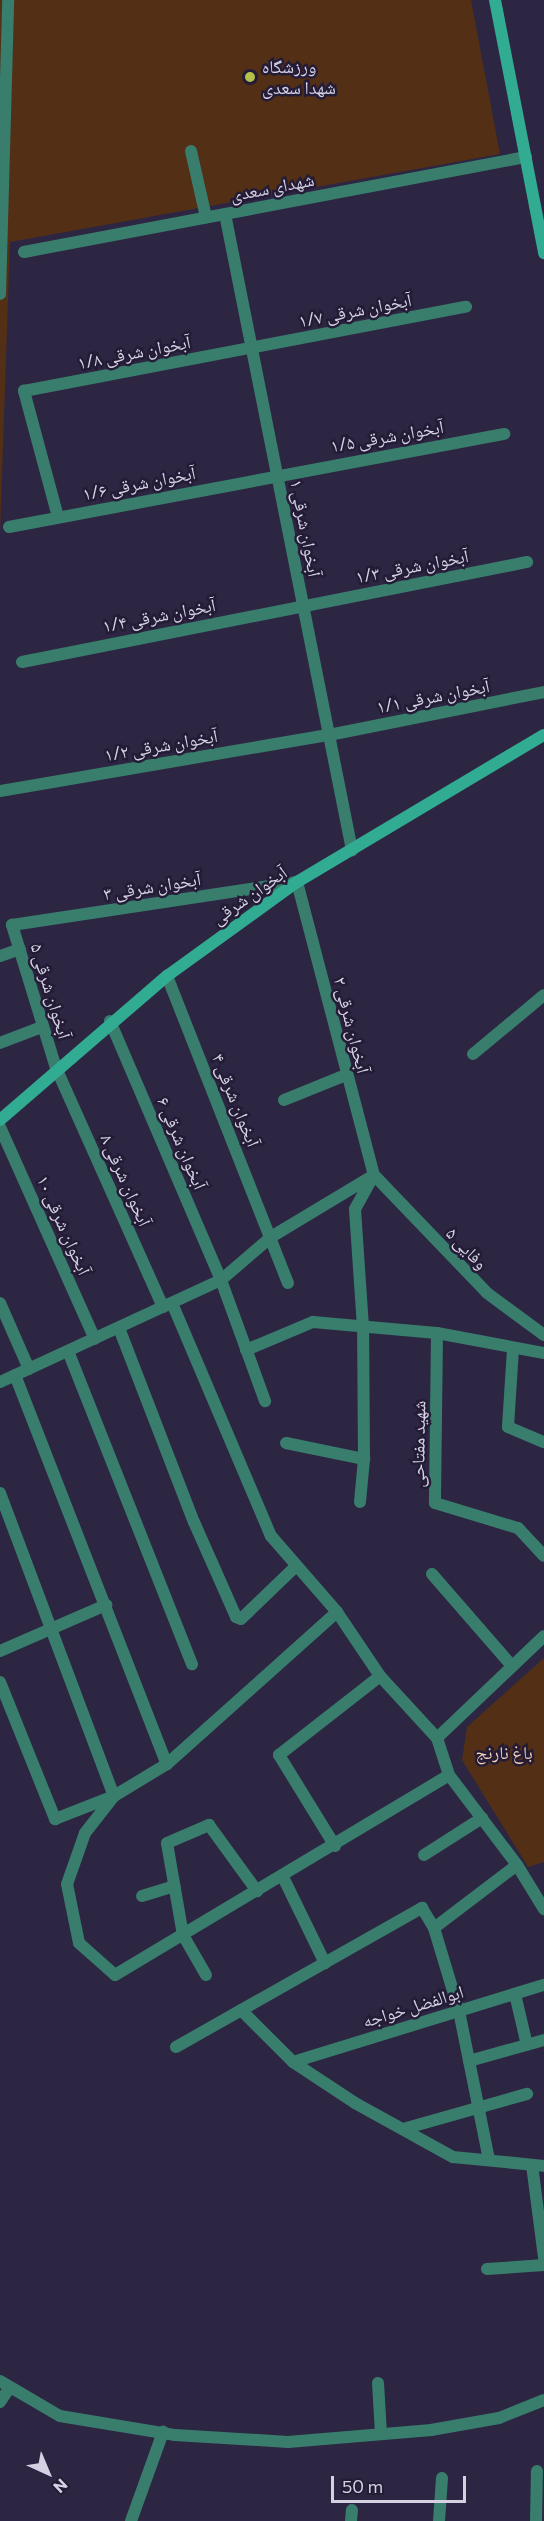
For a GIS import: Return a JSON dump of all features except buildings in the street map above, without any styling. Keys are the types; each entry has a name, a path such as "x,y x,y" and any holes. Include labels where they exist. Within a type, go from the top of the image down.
{"street":[{"path":"0,294 9,0"},
{"path":"495,0 544,253"},
{"path":"191,151 206,217"},
{"name":"شهدای سعدی","path":"24,252 526,157"},
{"name":"آبخوان شرقی ۱","path":"225,214 352,850"},
{"name":"آبخوان شرقی ۱/۷","path":"252,348 466,307"},
{"name":"آبخوان شرقی ۱/۸","path":"58,518 24,391 252,348"},
{"name":"آبخوان شرقی ۱/۵","path":"277,474 504,434"},
{"name":"آبخوان شرقی ۱/۶","path":"9,527 277,474"},
{"name":"آبخوان شرقی ۱/۳","path":"303,606 527,562"},
{"name":"آبخوان شرقی ۱/۴","path":"22,662 303,606"},
{"name":"آبخوان شرقی ۱/۱","path":"329,735 544,692"},
{"name":"آبخوان شرقی ۱/۲","path":"0,791 329,735"},
{"name":"آبخوان شرقی","path":"0,1119 110,1021 167,975 297,882 544,735"},
{"name":"آبخوان شرقی ۳","path":"12,926 297,882"},
{"name":"آبخوان شرقی ۲","path":"297,882 374,1175"},
{"name":"آبخوان شرقی ۵","path":"12,926 56,1068"},
{"path":"0,956 20,948"},
{"name":"آبخوان شرقی ۴","path":"167,975 272,1237 288,1283"},
{"path":"473,1054 544,994"},
{"name":"آبخوان شرقی ۶","path":"110,1021 221,1280 265,1401"},
{"path":"0,1043 42,1027"},
{"name":"آبخوان شرقی ۸","path":"56,1068 167,1305 271,1536 337,1612 380,1676 437,1738"},
{"path":"284,1100 346,1075"},
{"name":"آبخوان شرقی ۱۰","path":"0,1127 95,1339"},
{"path":"0,1382 221,1280 272,1237 374,1175"},
{"path":"360,1502 364,1459 363,1327 355,1209 374,1175"},
{"name":"وفایی ۵","path":"374,1175 487,1293 544,1335"},
{"path":"0,1303 29,1369"},
{"path":"246,1350 313,1322 437,1333 544,1353"},
{"path":"119,1328 194,1522 236,1617 241,1619 295,1566"},
{"name":"شهید مفتاحی","path":"437,1333 435,1503 518,1528 544,1556"},
{"path":"513,1349 508,1427 544,1442"},
{"path":"68,1351 192,1664"},
{"path":"15,1376 167,1764"},
{"path":"286,1443 364,1459"},
{"path":"0,1493 114,1796"},
{"path":"432,1574 512,1666"},
{"path":"0,1651 106,1605"},
{"path":"0,1682 55,1819 114,1796 167,1764 337,1612"},
{"path":"544,1636 437,1738 449,1775 517,1865 544,1909"},
{"path":"335,1846 279,1755 380,1676"},
{"path":"114,1796 86,1833 67,1884 79,1943 115,1975 335,1846 449,1775"},
{"path":"424,1855 482,1818"},
{"path":"206,1975 183,1935 167,1843 209,1825 257,1892"},
{"path":"434,1928 517,1865"},
{"path":"283,1877 325,1963"},
{"path":"142,1896 174,1886"},
{"path":"176,2047 422,1908 434,1928 459,2011 489,2160"},
{"name":"ابوالفضل خواجه","path":"293,2062 544,1985"},
{"path":"515,1994 527,2045"},
{"path":"241,2010 293,2062 453,2157 538,2166 544,2258"},
{"path":"470,2061 544,2040"},
{"path":"403,2129 527,2094"},
{"path":"486,2269 544,2265"},
{"path":"378,2383 381,2434"},
{"path":"0,2402 5,2384 60,2416 163,2432 288,2442 381,2434 500,2418 544,2400"},
{"path":"131,2521 163,2432"},
{"path":"536,2521 537,2471"},
{"path":"439,2521 441,2478"}],"green space":[{"name":"ورزشگاه شهدا سعدی","path":"0,0 471,0 500,154 10,242 0,533"},
{"name":"باغ نارنج","path":"544,1658 544,1862 528,1867 462,1760 467,1727"}],"place":[{"name":"ورزشگاه شهدا سعدی","path":"250,77"}]}
